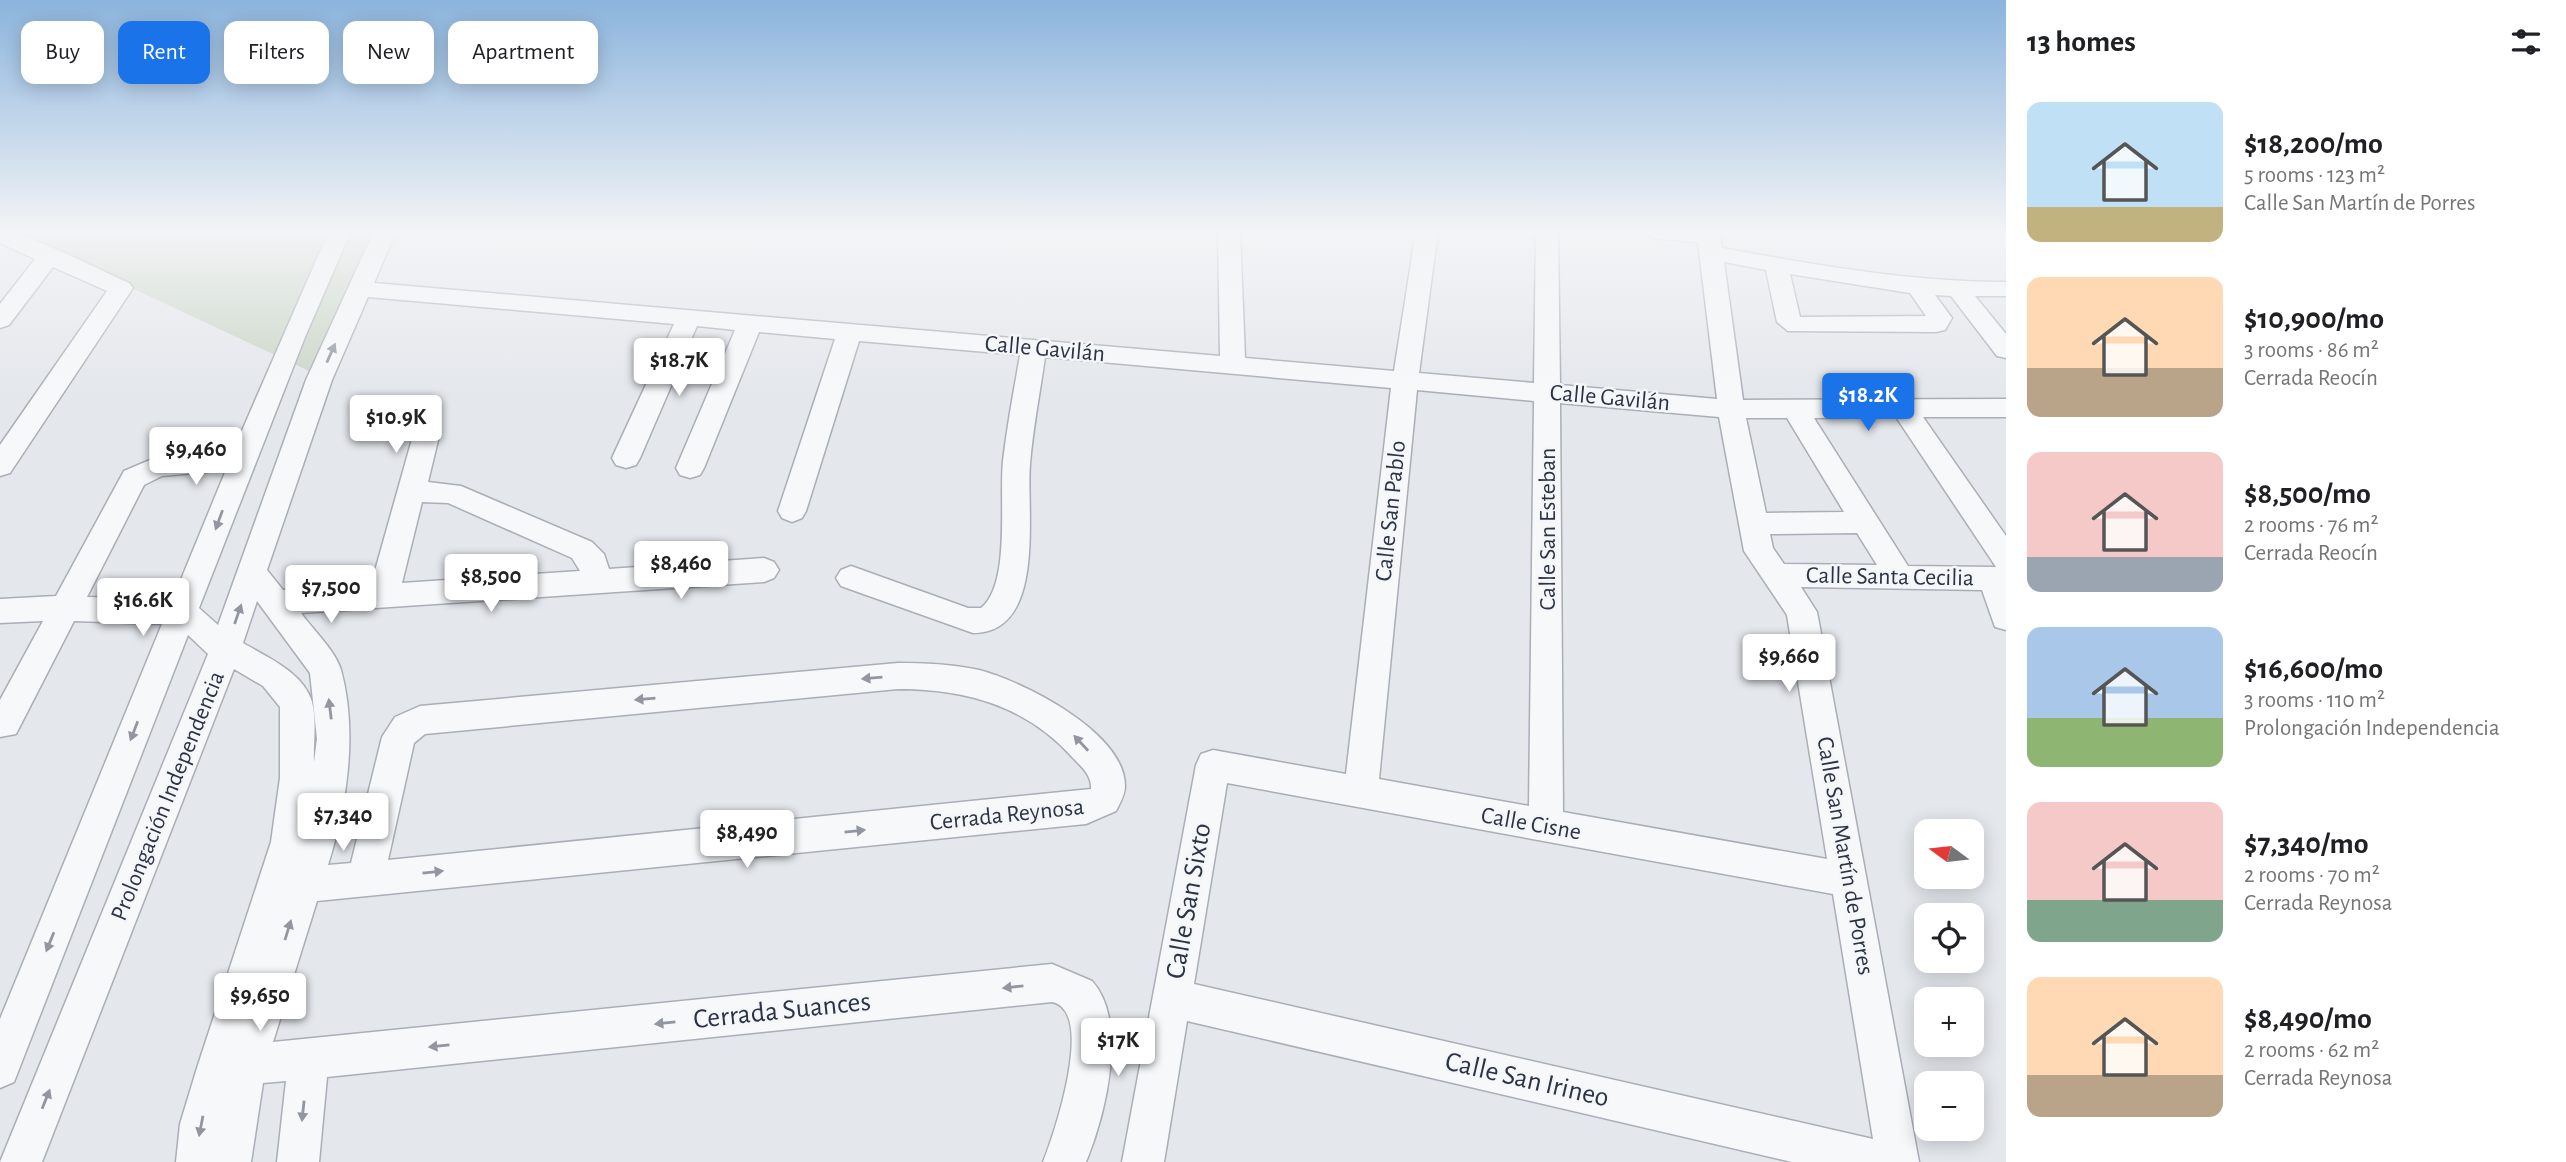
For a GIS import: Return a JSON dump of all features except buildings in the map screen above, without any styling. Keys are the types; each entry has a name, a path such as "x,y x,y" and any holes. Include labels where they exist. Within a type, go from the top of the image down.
{"street":[{"path":"0,320 27,285"},
{"path":"0,466 121,288 115,285"},
{"path":"0,1068 183,612 277,369 315,285"},
{"name":"Prolongación Independencia","path":"21,1162 226,649 319,380 361,285"},
{"path":"1231,285 1233,365"},
{"name":"Calle San Pablo","path":"1361,792 1405,380 1419,285"},
{"name":"Calle San Esteban","path":"1546,827 1548,285"},
{"name":"Calle San Martín de Porres","path":"1715,285 1731,409 1759,551 1790,591 1802,612 1898,1162"},
{"path":"1781,285 1789,321 1797,325 1936,324 1940,318 1918,288"},
{"path":"1902,285 1918,288 2006,289"},
{"name":"Calle Gavilán","path":"359,289 1731,409 1796,411 2006,408"},
{"path":"1961,289 1963,297 2006,350"},
{"path":"626,458 689,318"},
{"path":"690,468 750,323"},
{"path":"793,511 849,332"},
{"path":"851,578 967,621 981,622 993,617 1002,605 1014,565 1015,467 1034,348"},
{"path":"1904,409 2002,572 2006,618"},
{"path":"1796,411 1899,576"},
{"path":"383,596 427,432"},
{"path":"4,724 134,478 157,467 243,458"},
{"path":"412,491 451,493 582,550 594,562 595,581"},
{"path":"1753,524 1867,522"},
{"path":"275,603 764,570"},
{"path":"197,1162 201,1124 232,1067 289,886 319,837 334,739 326,668 252,572"},
{"name":"Calle Santa Cecilia","path":"1775,575 1899,576 2002,572"},
{"path":"0,611 64,608 183,612 226,649 274,677 296,703 296,778 289,842 289,886"},
{"name":"Cerrada Reynosa","path":"289,886 1086,808 1104,800 1110,785 1108,778 1082,743 1049,715 988,685 939,675 898,676 420,720 400,737 365,878"},
{"name":"Calle Cisne","path":"1213,765 1849,880"},
{"name":"Calle San Sixto","path":"1143,1162 1213,765"},
{"name":"Cerrada Suances","path":"232,1067 1052,983 1070,988 1078,994 1089,1016 1088,1068 1082,1120 1064,1162"},
{"name":"Calle San Irineo","path":"1172,998 1882,1162"},
{"path":"298,1162 309,1059"},
{"path":"230,1162 232,1067"}],"green space":[{"path":"126,285 348,285 309,371"}]}
